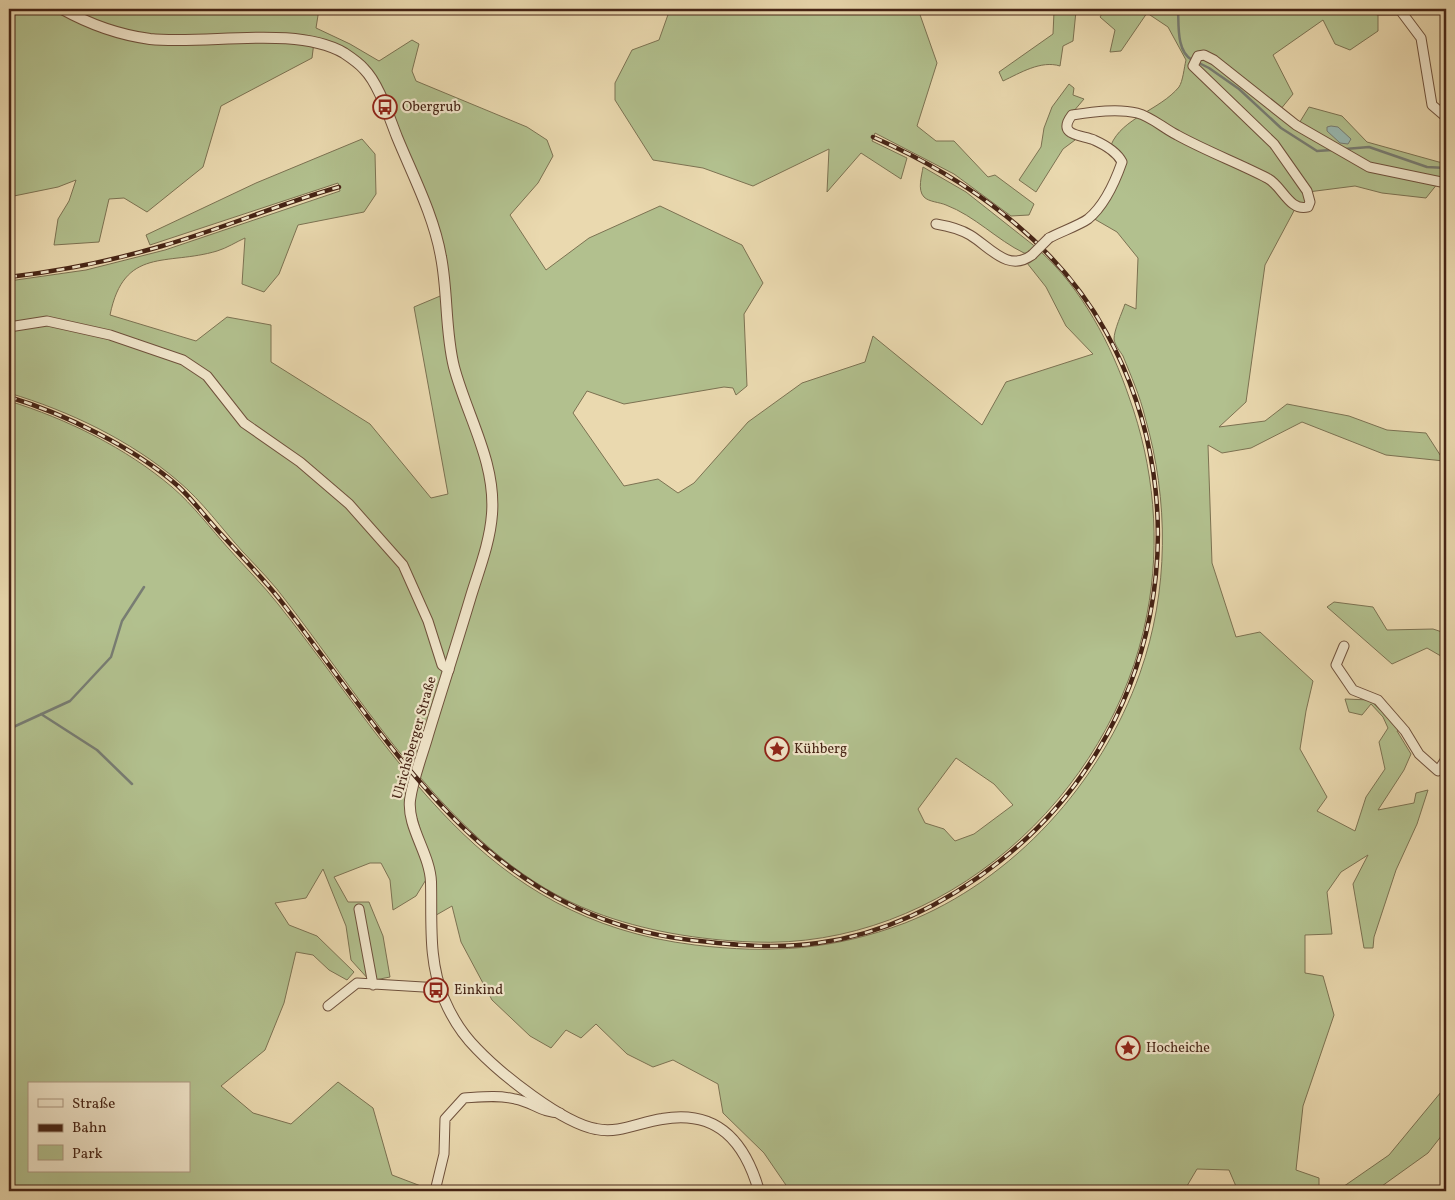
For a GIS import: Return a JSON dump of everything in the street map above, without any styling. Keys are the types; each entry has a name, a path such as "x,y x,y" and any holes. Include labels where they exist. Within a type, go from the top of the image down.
{"street":[{"path":"62,9 95,25 152,39 307,40 344,54 366,70 385,107 435,233 441,256 448,337 455,369 492,485 492,517 488,536 449,670"},
{"path":"1379,10 1400,10 1421,38 1432,105 1446,117"},
{"path":"936,224 961,230 1007,261 1021,262 1032,255 1049,238 1065,228 1086,220 1092,215 1107,195 1122,162 1118,154 1094,140 1075,136 1070,132 1068,127 1072,115 1122,111 1146,116 1177,136 1272,180 1290,202 1303,208 1308,207 1310,202 1307,191 1274,144 1193,66 1197,57 1204,55 1214,60 1296,125 1369,167 1446,183"},
{"name":"Ulrichsberger Straße","path":"9,327 47,321 110,335 183,360 207,376 244,423 300,462 349,504 403,565 428,621 442,665 449,670 419,764 411,793 410,810 428,862 431,877 431,945 440,988 452,1016 477,1049 521,1087 560,1113 584,1126 610,1130 662,1119 691,1117 706,1120 723,1129 740,1147 755,1177 759,1191"},
{"path":"1344,646 1336,665 1354,690 1378,700 1405,731 1418,754 1438,771 1446,759"},
{"path":"359,909 373,985"},
{"path":"328,1006 357,983 440,988"},
{"path":"435,1191 444,1154 445,1119 464,1098 487,1096 516,1099 547,1113 560,1113"}],"green space":[{"path":"9,9 319,9 316,28 350,44 379,61 412,40 419,44 412,71 416,81 527,127 547,140 553,156 538,183 510,215 546,270 589,238 660,206 742,245 763,283 744,314 747,386 736,395 733,388 724,387 624,404 587,391 573,413 624,486 658,479 678,493 694,483 748,422 802,383 865,362 873,336 982,425 1006,382 1093,354 1066,326 1046,287 1027,263 1040,251 1069,282 1094,318 1122,377 1138,423 1144,450 1153,504 1154,559 1147,614 1128,681 1098,744 1057,800 1008,850 952,890 890,920 823,938 753,942 692,937 632,924 594,912 545,889 501,857 460,820 421,779 385,735 277,589 204,506 178,481 140,452 98,428 32,400 9,393 9,281 86,270 165,250 340,191 338,183 150,245 146,235 256,183 362,139 375,154 376,194 364,212 298,225 279,274 264,292 242,284 245,238 217,251 150,263 137,268 126,278 117,293 110,315 196,341 227,317 271,325 271,362 370,424 431,498 448,494 414,307 445,294 441,256 366,70 314,42 312,58 221,106 203,167 147,212 124,198 109,199 99,242 54,245 58,219 69,201 76,180 58,187 9,197","holes":["956,758 994,784 1013,805 974,834 955,841 944,829 925,823 918,809"]},
{"path":"670,9 918,9 937,63 917,126 936,141 954,141 988,177 995,175 1034,204 1029,215 1011,216 954,174 875,133 872,141 907,158 901,179 861,153 827,192 829,149 753,186 703,168 653,160 615,100 615,83 632,50 659,40"},
{"path":"1057,9 1074,9 1076,11 1073,41 1063,46 1060,66 1038,66 1003,81 999,72 1053,34 1054,12"},
{"path":"1105,9 1378,9 1378,31 1350,50 1335,44 1323,20 1273,55 1293,94 1280,110 1298,125 1309,107 1342,116 1367,142 1446,164 1446,173 1426,198 1382,193 1355,186 1308,192 1311,202 1296,207 1265,265 1246,402 1219,427 1265,421 1287,404 1349,416 1387,430 1426,433 1444,461 1386,455 1302,422 1251,448 1222,453 1208,445 1212,563 1236,637 1260,632 1313,681 1300,749 1327,797 1317,811 1355,831 1366,797 1385,769 1379,742 1388,728 1383,717 1371,704 1362,715 1349,712 1345,699 1370,700 1400,729 1397,731 1411,754 1404,770 1378,810 1414,803 1416,793 1428,790 1417,824 1396,870 1374,937 1373,948 1364,948 1353,884 1368,855 1341,872 1327,892 1332,934 1305,935 1305,973 1323,976 1334,1015 1303,1106 1296,1170 1319,1178 1319,1191 1238,1191 1229,1170 1197,1169 1184,1191 790,1191 764,1153 723,1113 718,1084 673,1060 653,1067 627,1054 596,1024 581,1038 566,1030 551,1048 530,1036 492,1000 461,942 452,906 431,918 433,875 417,818 413,820 427,878 416,896 393,910 390,880 381,863 370,863 334,877 348,902 369,902 383,936 390,977 370,981 351,960 346,926 323,869 306,898 275,903 289,925 317,936 354,972 347,980 329,970 313,955 296,952 284,1003 265,1050 221,1086 253,1113 291,1124 338,1082 373,1108 392,1175 434,1191 296,1191 284,1186 282,1191 9,1191 9,401 74,426 116,447 154,473 180,494 272,597 364,718 407,772 451,822 500,866 556,902 620,929 695,945 723,948 801,948 852,939 905,923 945,904 982,881 1017,854 1049,823 1077,789 1102,752 1123,714 1140,673 1150,642 1161,578 1162,513 1153,448 1141,401 1114,339 1125,304 1136,309 1138,258 1117,232 1091,217 1122,162 1111,145 1116,136 1132,121 1162,102 1179,87 1186,60 1168,27 1147,13 1121,51 1110,52 1115,30 1100,17"},
{"path":"1069,84 1074,88 1073,95 1084,99 1073,112 1068,134 1075,140 1063,149 1036,192 1019,180 1041,147 1044,128 1052,107"},
{"path":"923,167 966,192 1037,248 1032,254 1024,253 967,215 943,204 926,199 920,187"},
{"path":"1334,602 1373,607 1387,630 1433,629 1445,633 1446,659 1427,648 1392,664 1327,607"},
{"path":"1446,1086 1446,1130 1428,1153 1375,1191 1337,1191 1389,1155"}],"water":[{"path":"1327,127 1338,127 1351,139 1348,144 1340,143 1327,131"}],"waterway":[{"path":"1178,9 1181,44 1187,56 1192,60"},
{"path":"1197,62 1239,89 1281,128 1317,151 1332,150"},
{"path":"1345,149 1369,147 1427,167 1446,168"},
{"path":"9,729 70,701 111,657 122,621 144,587"},
{"path":"41,714 97,750 132,784"}],"railway":[{"path":"9,397 52,412 98,433 141,458 178,486 277,596 409,769 454,818 503,862 557,898 619,925 706,942 754,946 786,946 843,939 867,932 914,914 959,890 1000,861 1055,810 1098,751 1130,686 1150,616 1158,545 1153,472 1136,401 1106,332 1085,299 1062,269 1035,241 1006,216 942,172 908,153 873,137"},
{"path":"9,277 86,265 143,251 207,232 339,187"}],"place":[{"name":"Obergrub","path":"385,107"},
{"name":"Kühberg","path":"777,749"},
{"name":"Einkind","path":"436,990"},
{"name":"Hocheiche","path":"1128,1048"}]}
